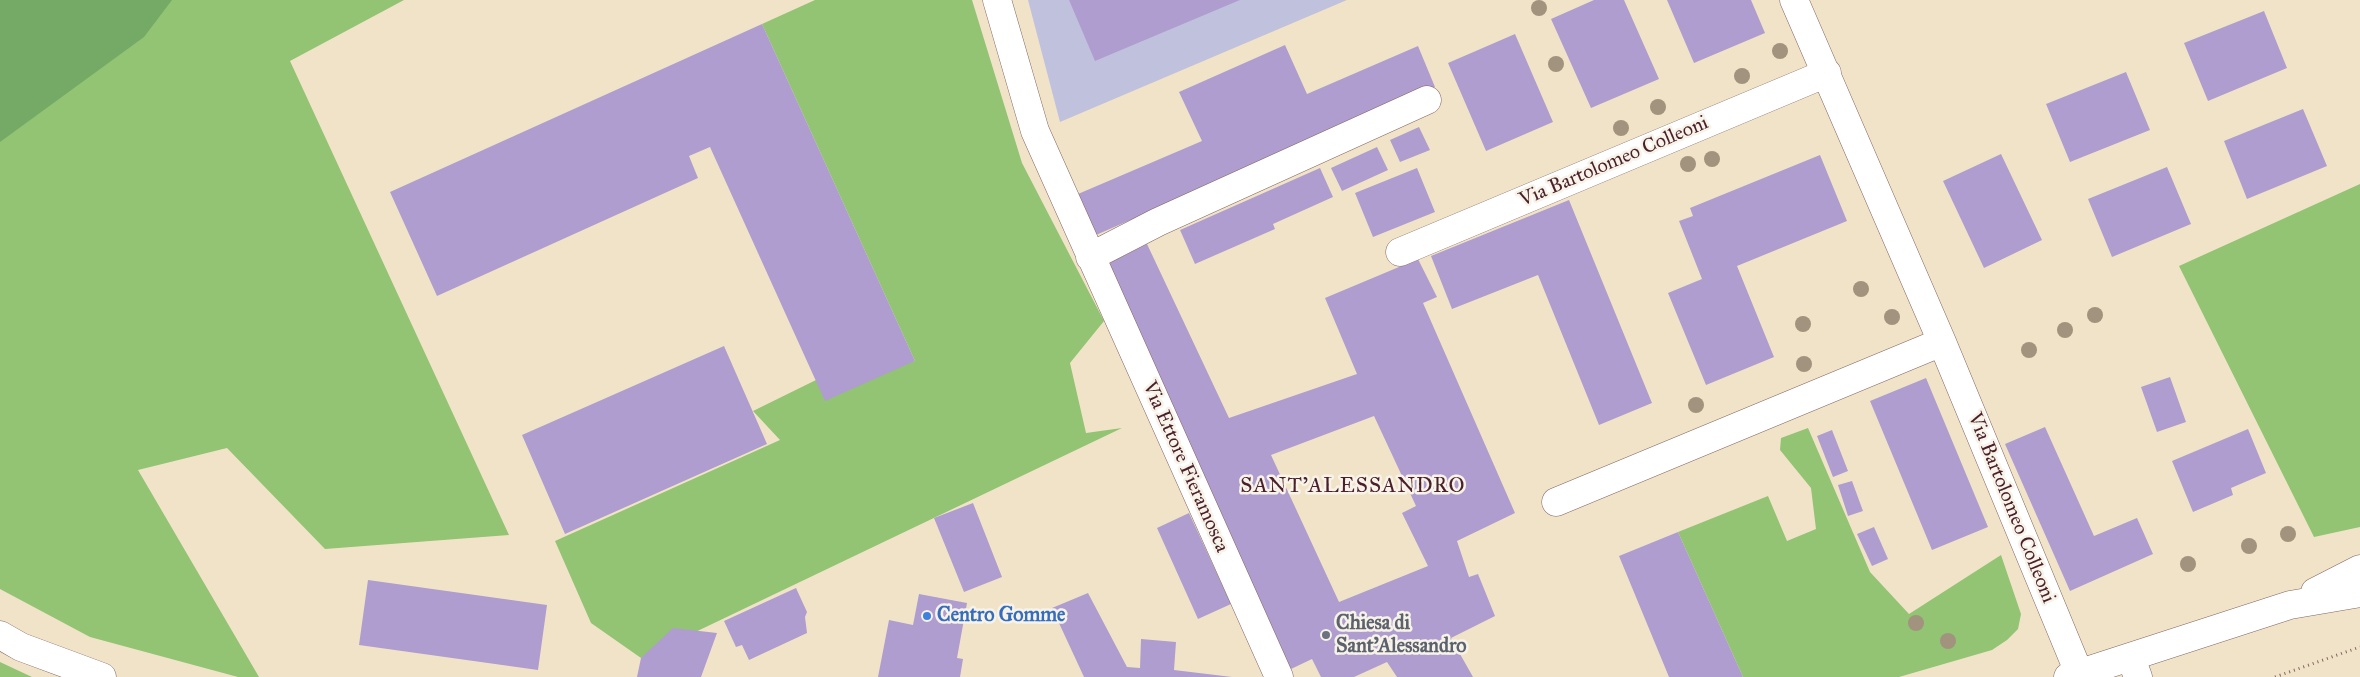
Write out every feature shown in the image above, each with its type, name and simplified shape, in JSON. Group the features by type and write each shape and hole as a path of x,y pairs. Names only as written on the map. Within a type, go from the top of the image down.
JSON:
{"street":[{"name":"Via Ettore Fieramosca","path":"997,0 1035,131 1279,677"},
{"name":"Via Bartolomeo Colleoni","path":"1794,0 1942,342 2074,675"},
{"name":"Via Bartolomeo Colleoni","path":"1400,252 1827,73"},
{"path":"1090,257 1158,222 1427,100"},
{"path":"1556,502 1942,342"},
{"path":"2074,675 2134,667 2290,605 2360,569"},
{"path":"2290,605 2360,593"},
{"path":"0,635 21,646 102,677"}],"path":[{"path":"2275,677 2360,647"}],"shaded area":[{"path":"1028,0 1347,0 1060,122"}],"green space":[{"path":"0,0 404,0 290,61 509,535 325,549 227,448 138,470 259,677 238,677 90,637 0,589"},
{"path":"0,0 172,0 144,37 0,142"},
{"path":"815,0 972,0 1022,163 1104,321 1070,363 1086,433 1122,428 641,658 591,623 555,541 780,440 753,411 816,380 915,361 762,24"},
{"path":"2360,184 2360,527 2314,537 2179,266"},
{"path":"1808,428 1870,572 1909,614 2001,555 2021,614 2018,629 2007,640 1992,650 1899,677 1743,677 1678,532 1768,496 1787,541 1816,529 1811,488 1780,450 1781,438"},
{"path":"0,662 32,677 0,677"}],"building":[{"path":"1069,0 1240,0 1095,61"},
{"path":"1594,0 1624,0 1659,79 1591,108 1551,19"},
{"path":"1667,0 1751,0 1765,33 1694,63"},
{"path":"2264,11 2287,68 2208,101 2184,43"},
{"path":"762,24 915,361 825,401 710,147 689,156 698,178 437,296 390,192"},
{"path":"1515,34 1553,122 1486,151 1448,63"},
{"path":"1285,45 1307,94 1418,46 1435,87 1096,235 1078,194 1202,141 1179,92"},
{"path":"2126,72 2150,130 2070,162 2046,104"},
{"path":"2303,109 2327,166 2247,199 2224,141"},
{"path":"1419,127 1430,150 1400,162 1390,140"},
{"path":"1377,147 1388,170 1342,191 1331,168"},
{"path":"2001,154 2042,240 1984,268 1943,181"},
{"path":"1820,155 1847,221 1737,266 1774,357 1706,385 1668,293 1702,279 1679,221 1693,216 1690,208"},
{"path":"2167,167 2191,224 2112,257 2088,199"},
{"path":"1320,168 1333,197 1273,224 1275,229 1195,264 1180,230"},
{"path":"1417,168 1435,212 1373,237 1355,193"},
{"path":"1569,200 1652,403 1599,425 1538,275 1452,309 1431,256"},
{"path":"1147,244 1229,418 1357,374 1325,298 1418,259 1437,297 1423,303 1515,513 1457,541 1469,577 1478,574 1495,616 1451,638 1473,677 1397,677 1387,662 1354,677 1321,677 1312,659 1291,669 1105,265","holes":["1374,416 1416,506 1402,513 1428,566 1339,602 1271,455"]},
{"path":"724,346 767,444 565,534 522,435"},
{"path":"2170,377 2186,422 2157,432 2141,387"},
{"path":"1926,378 1988,527 1932,550 1870,401"},
{"path":"2045,427 2094,536 2137,518 2153,554 2070,591 2005,444"},
{"path":"2248,429 2266,473 2231,488 2233,495 2193,512 2172,461"},
{"path":"1832,430 1848,471 1833,477 1817,436"},
{"path":"1852,481 1863,511 1848,516 1838,485"},
{"path":"973,503 1002,577 964,592 934,518"},
{"path":"1189,513 1231,604 1198,619 1157,528"},
{"path":"1874,527 1888,559 1872,566 1857,534"},
{"path":"1678,532 1743,677 1669,677 1619,556"},
{"path":"368,580 547,605 538,670 359,645"},
{"path":"796,588 807,612 805,617 807,633 749,660 742,645 736,647 724,621"},
{"path":"1088,593 1127,667 1140,668 1141,639 1176,642 1174,670 1232,677 1084,677 1052,608"},
{"path":"919,594 967,603 957,658 963,659 960,677 878,677 889,620 913,625"},
{"path":"673,628 717,633 701,677 637,677 641,658"}],"place":[{"name":"Centro Gomme","path":"927,616"},
{"name":"Chiesa di Sant'Alessandro","path":"1326,635"}],"district":[{"name":"SANT'ALESSANDRO","path":"1353,487"}]}
